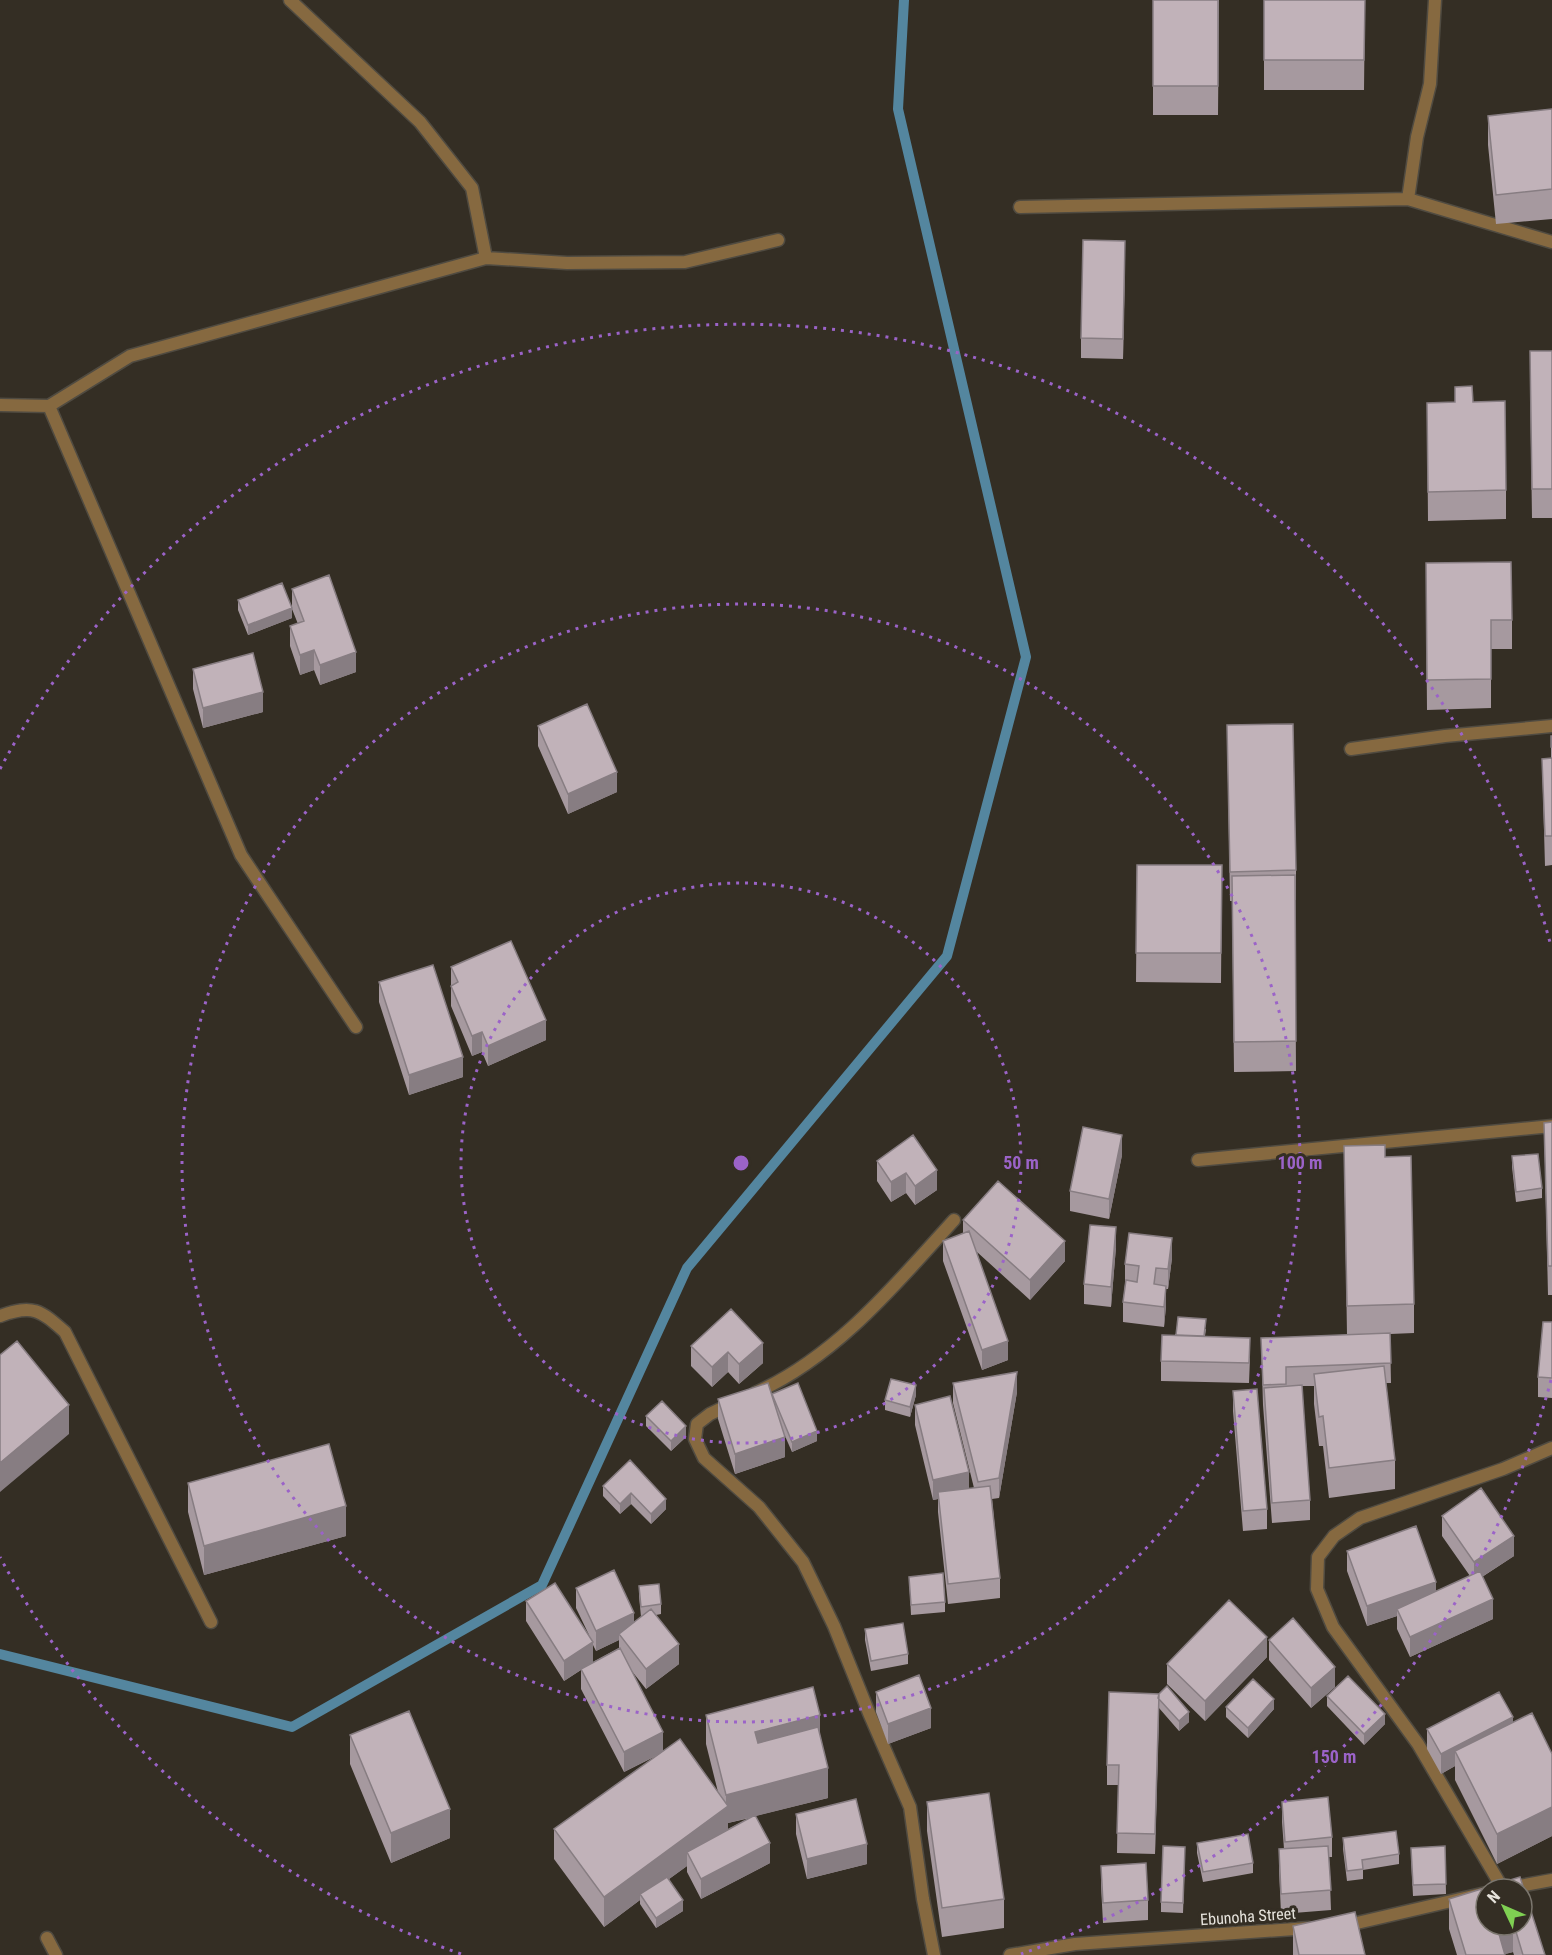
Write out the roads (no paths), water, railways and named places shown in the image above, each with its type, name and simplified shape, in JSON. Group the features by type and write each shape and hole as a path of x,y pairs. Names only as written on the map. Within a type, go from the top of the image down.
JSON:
{"street":[{"path":"290,0 420,122 472,188 486,258"},
{"path":"1408,199 1417,137 1430,84 1435,0"},
{"path":"1020,207 1408,199 1552,242"},
{"path":"0,405 50,406 130,356 486,258 567,263 685,262 778,240"},
{"path":"50,406 241,855 356,1027"},
{"path":"1351,749 1445,736 1552,726"},
{"path":"1198,1160 1552,1126"},
{"path":"934,1955 923,1899 910,1807 834,1626 803,1562 759,1507 704,1458 695,1439 697,1424 710,1414 783,1381 844,1334 906,1275 954,1220"},
{"path":"0,1316 21,1309 45,1314 65,1332 211,1622"},
{"path":"1497,1877 1418,1744 1333,1627 1317,1589 1318,1557 1334,1536 1360,1518 1503,1469 1552,1448"},
{"path":"1534,1883 1552,1880"},
{"name":"Ebunoha Street","path":"1010,1955 1075,1944 1342,1926 1474,1896"},
{"path":"47,1938 56,1955"}],"waterway":[{"path":"0,1654 292,1727 542,1585 687,1268 947,956 1026,657 898,109 904,0"}]}
